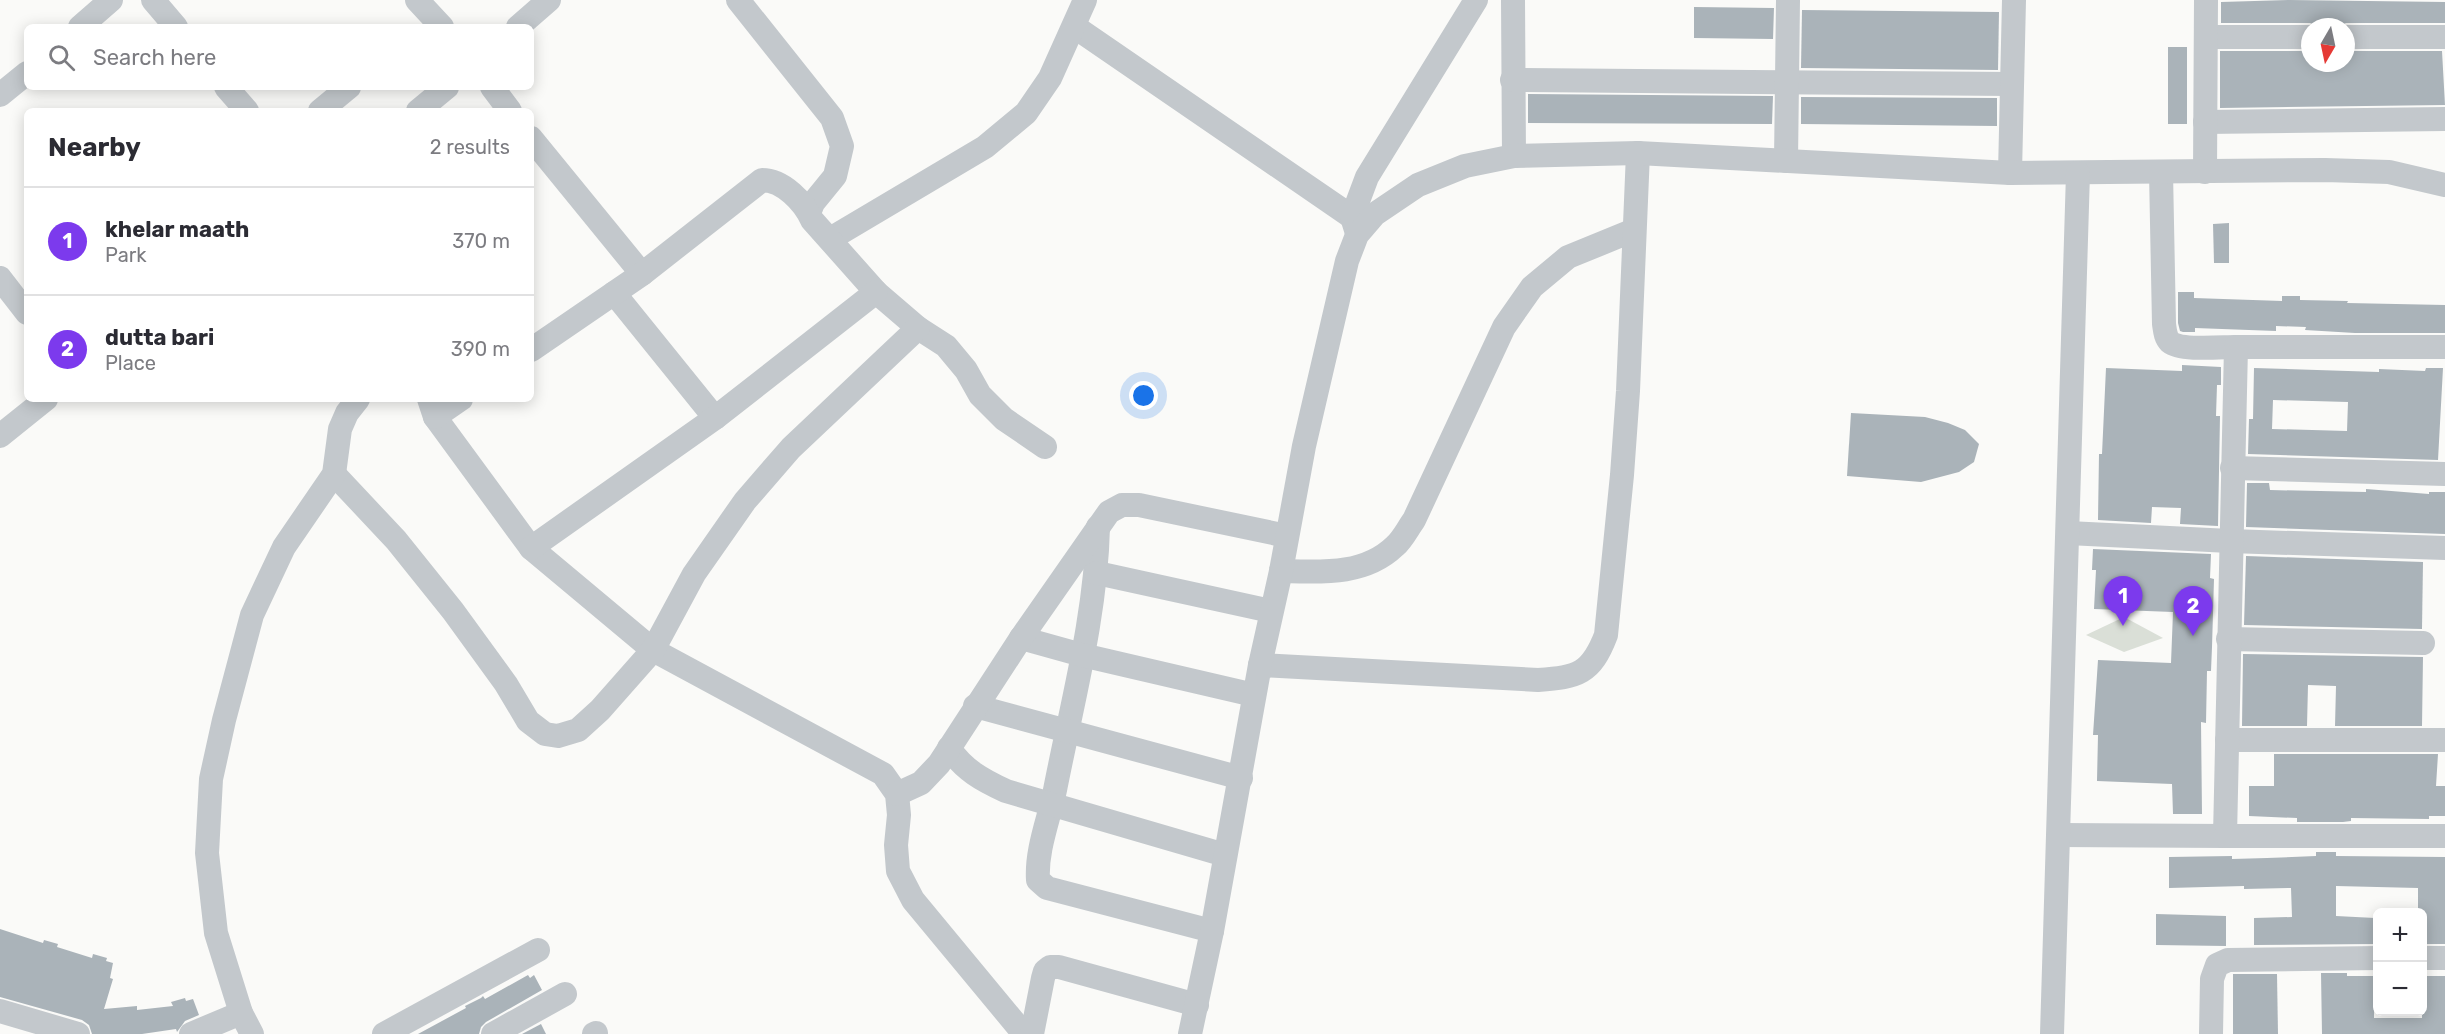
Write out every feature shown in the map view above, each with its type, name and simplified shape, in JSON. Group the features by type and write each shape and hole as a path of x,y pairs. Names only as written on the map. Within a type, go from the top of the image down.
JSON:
{"street":[{"path":"83,24 111,0"},
{"path":"153,0 173,24"},
{"path":"521,24 549,0"},
{"path":"738,0 832,118 842,146 835,176 813,203 809,213"},
{"path":"830,239 985,147 1026,112 1050,78 1075,27 1085,0"},
{"path":"1190,1034 1212,931 1254,695 1281,572 1304,446 1366,177 1476,0"},
{"path":"1513,0 1514,156"},
{"path":"1786,161 1788,0"},
{"path":"2010,173 2014,0"},
{"path":"2205,172 2206,0"},
{"path":"1075,27 1355,226"},
{"path":"2206,37 2301,37"},
{"path":"2355,37 2445,37"},
{"path":"0,95 24,75"},
{"path":"1512,80 2012,84"},
{"path":"229,90 244,108"},
{"path":"324,108 345,90"},
{"path":"422,108 443,90"},
{"path":"494,90 508,108"},
{"path":"2205,122 2445,119"},
{"path":"534,148 539,164 642,274"},
{"path":"1355,226 1418,185 1466,165 1514,156 1638,153 2010,173 2325,170 2389,172 2445,185"},
{"path":"1260,665 1538,680 1567,677 1585,671 1598,655 1606,635 1624,454 1638,153"},
{"path":"2161,172 2164,324 2166,337 2172,344 2184,347 2445,347"},
{"path":"2052,1034 2078,173"},
{"path":"534,349 642,274 762,180 773,180 784,186 809,213 876,292 918,328 946,346 966,370 980,395 1004,419 1045,447"},
{"path":"1281,572 1334,573 1367,564 1395,546 1414,520 1504,327 1532,287 1568,257 1634,230"},
{"path":"2,285 24,310"},
{"path":"531,548 715,418 876,292"},
{"path":"614,293 715,418"},
{"path":"334,474 396,540 459,620 506,684 528,721 545,734 558,736 578,730 600,710 653,650 694,574 746,501 791,448 918,328"},
{"path":"2225,836 2236,347"},
{"path":"0,436 42,402"},
{"path":"191,1034 247,1023 216,933 207,853 211,779 252,615 284,547 334,474 340,429 356,402"},
{"path":"451,402 432,408 531,548 653,650 883,774 897,794 898,870 913,900 1024,1034"},
{"path":"2232,468 2445,474"},
{"path":"897,794 921,783 939,764 975,706 1109,512 1122,505 1139,505 1287,536"},
{"path":"1098,527 1097,573 1052,806 1037,866 1038,880 1047,888 1212,931"},
{"path":"2068,533 2445,548"},
{"path":"1097,573 1271,611"},
{"path":"1021,638 1082,655 1254,695"},
{"path":"2228,639 2423,643"},
{"path":"975,706 1240,778"},
{"path":"2227,740 2445,740"},
{"path":"949,748 959,763 980,779 1006,791 1225,855"},
{"path":"2059,835 2445,836"},
{"path":"384,1034 538,950"},
{"path":"2211,1034 2212,979 2217,965 2223,962 2228,960 2373,958"},
{"path":"2427,958 2445,958"},
{"path":"1032,1034 1045,971 1050,967 1059,967 1197,1005"},
{"path":"493,1034 565,994"},
{"path":"0,1011 24,1027 78,1034"}],"shaded area":[{"path":"2124,617 2163,638 2124,652 2086,635"}],"building":[{"path":"2290,0 2445,2 2445,23 2355,23 2355,18 2301,18 2301,23 2221,23 2221,2"},
{"path":"1694,7 1774,8 1773,39 1694,38"},
{"path":"1802,10 1999,12 1998,70 1801,68"},
{"path":"2168,47 2187,47 2187,124 2168,124"},
{"path":"2220,51 2301,51 2301,72 2355,72 2355,51 2442,51 2445,105 2220,108"},
{"path":"1528,94 1773,96 1772,124 1528,123"},
{"path":"1801,97 1997,98 1997,126 1801,124"},
{"path":"2229,223 2229,263 2214,263 2213,224"},
{"path":"2178,292 2194,292 2194,298 2282,301 2282,296 2300,296 2300,300 2348,301 2347,303 2445,305 2445,333 2355,333 2276,326 2276,331 2195,328 2195,332 2183,332 2180,331 2178,323"},
{"path":"2182,365 2221,367 2221,385 2217,385 2216,416 2220,416 2218,526 2180,524 2181,508 2152,507 2151,523 2098,520 2099,454 2102,454 2106,368 2182,371"},
{"path":"2254,368 2379,372 2379,369 2425,371 2426,368 2443,368 2438,460 2248,454 2249,419 2253,419","holes":["2273,400 2348,402 2347,431 2272,429"]},
{"path":"1851,413 1925,417 1948,423 1965,430 1979,444 1974,462 1959,472 1921,482 1847,476"},
{"path":"2247,483 2269,483 2270,490 2366,492 2366,489 2429,494 2429,492 2445,492 2445,534 2246,527"},
{"path":"2093,549 2211,554 2210,578 2214,579 2212,647 2211,671 2207,671 2206,723 2201,722 2202,814 2173,814 2172,784 2097,781 2098,735 2093,735 2098,660 2171,663 2173,612 2094,609 2096,570 2092,570"},
{"path":"2246,556 2423,562 2422,629 2244,625"},
{"path":"2243,654 2423,657 2422,726 2335,726 2336,686 2308,685 2307,726 2242,726"},
{"path":"2274,754 2438,754 2436,786 2445,786 2445,816 2429,816 2429,819 2351,818 2351,821 2343,822 2297,822 2297,818 2249,816 2249,786 2274,786"},
{"path":"2316,852 2336,852 2336,856 2445,857 2445,944 2427,944 2427,908 2418,908 2418,888 2336,886 2336,916 2373,918 2373,944 2254,945 2254,918 2292,917 2291,888 2244,889 2244,886 2169,888 2169,857 2232,856 2232,859 2316,856"},
{"path":"2156,914 2226,916 2226,946 2156,945"},
{"path":"0,929 43,943 44,940 58,944 57,947 92,958 93,954 107,958 106,961 113,963 110,978 113,979 104,1009 137,1006 137,1010 173,1006 171,1002 185,998 186,1001 193,999 199,1015 185,1021 177,1032 176,1029 142,1034 92,1034 89,1025 82,1020 0,997"},
{"path":"2321,973 2373,976 2374,1018 2422,1018 2422,1016 2427,1016 2427,976 2445,976 2445,1034 2322,1034"},
{"path":"2233,974 2277,974 2278,1034 2233,1034"},
{"path":"528,975 530,978 534,975 542,990 486,1022 479,1034 418,1034 483,996 485,999"},
{"path":"541,1024 546,1034 522,1034"}],"place":[{"name":"khelar maath","path":"2123,626"},
{"name":"dutta bari","path":"2193,636"}]}
